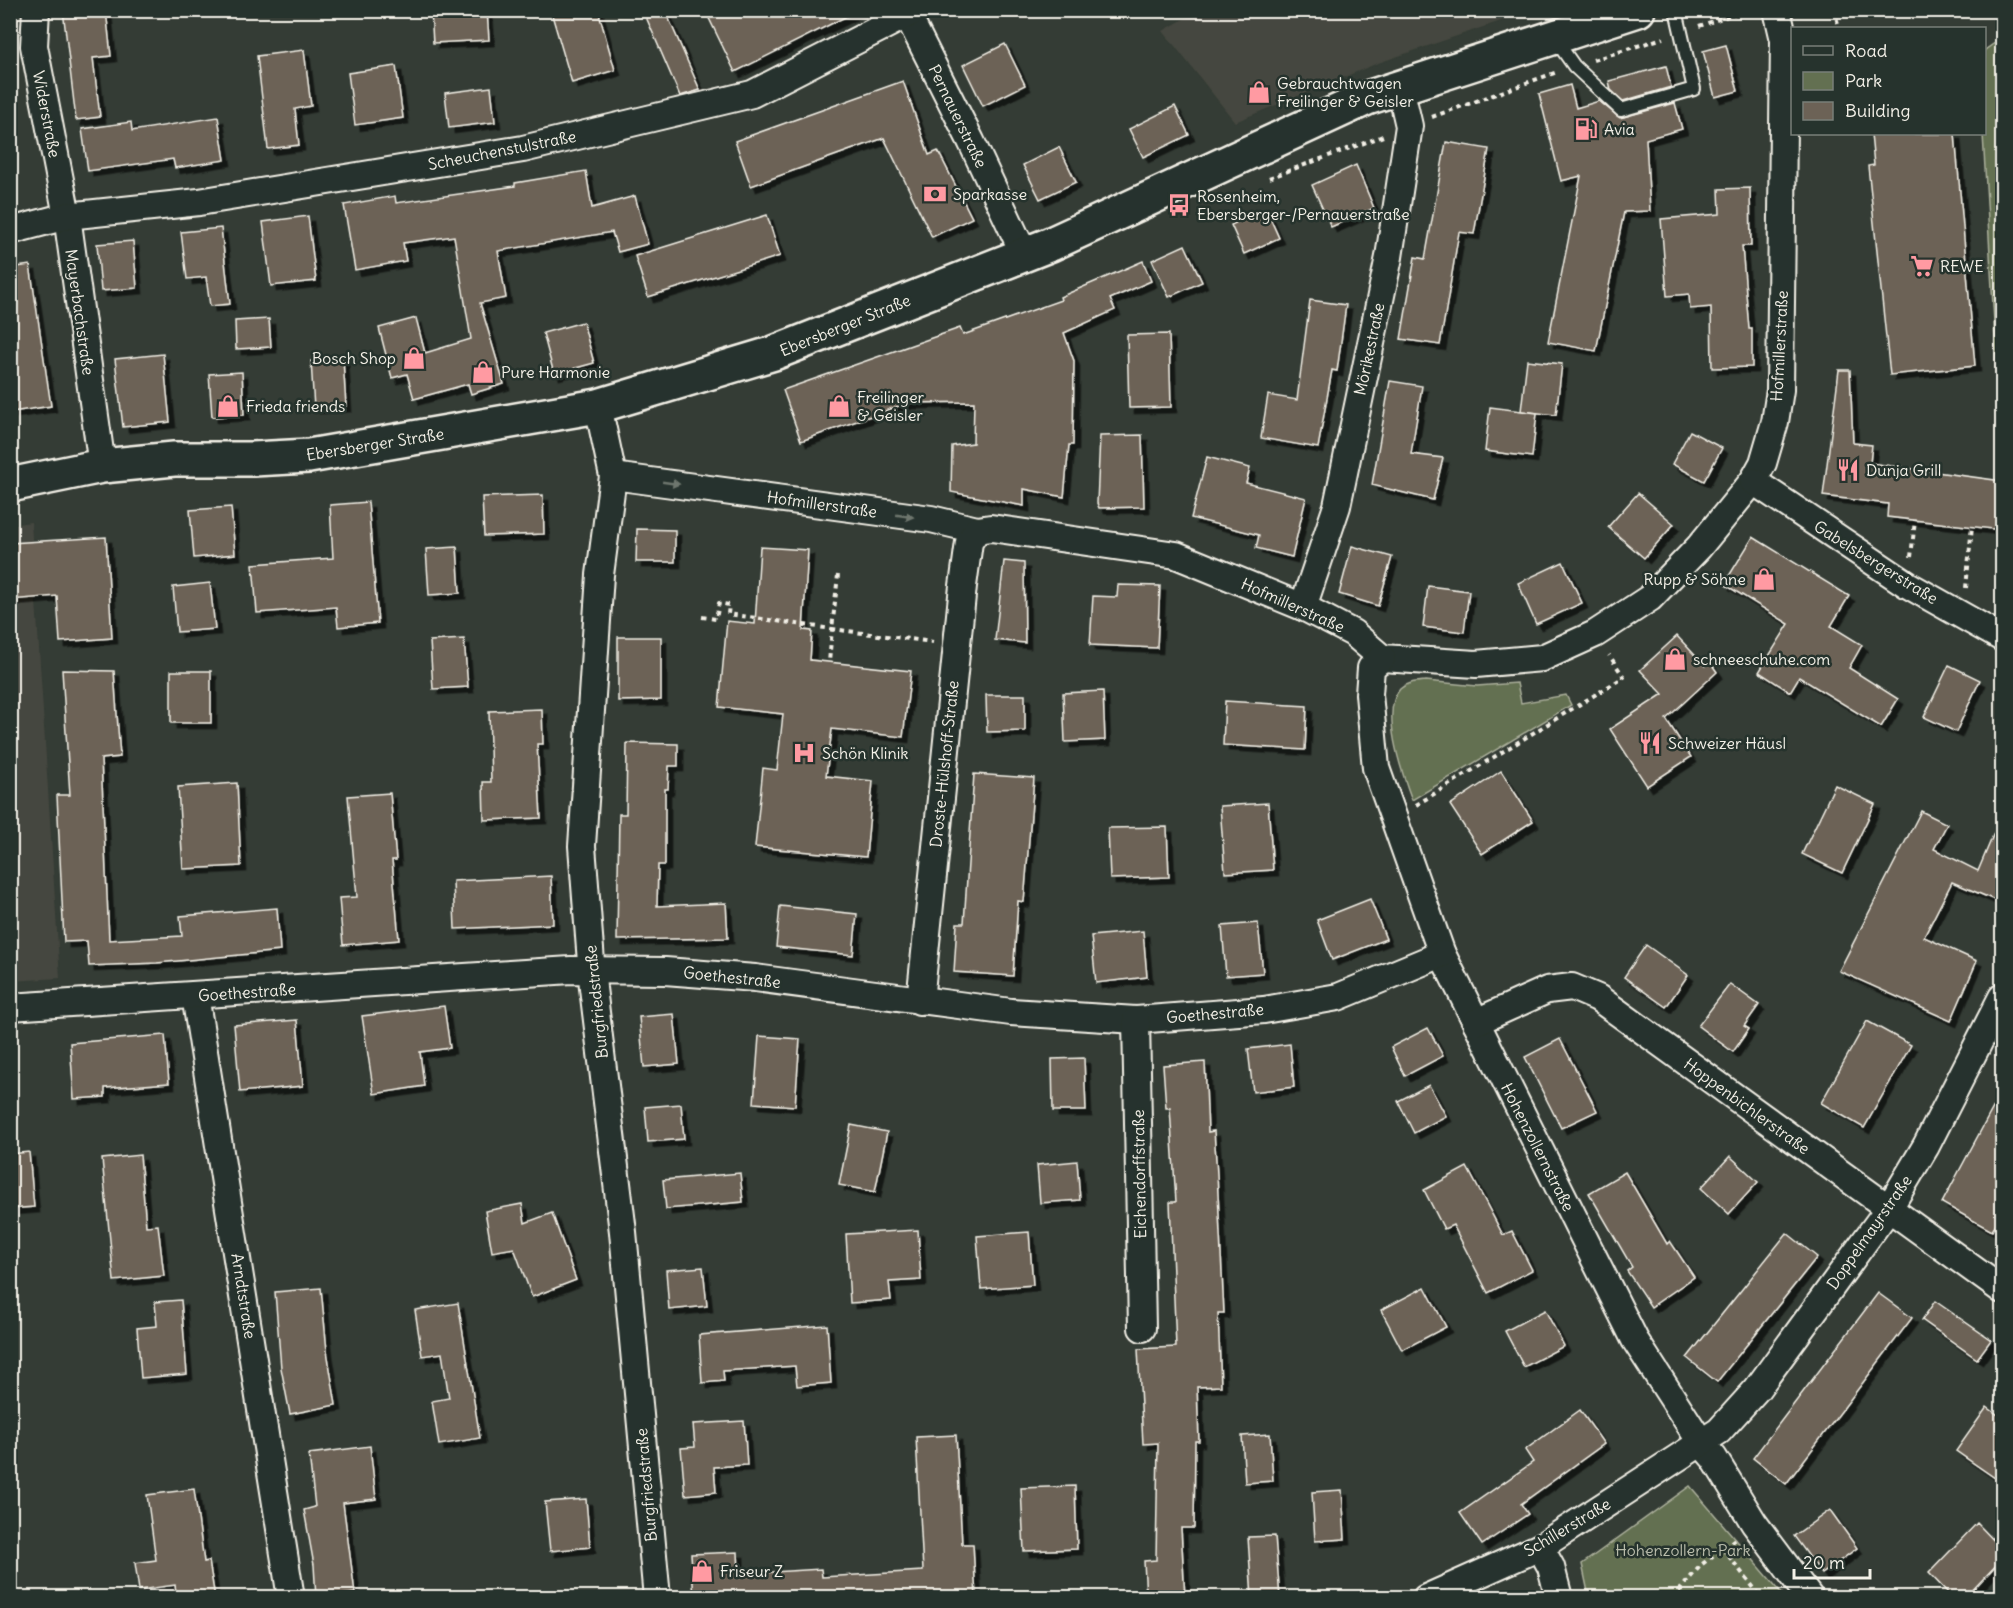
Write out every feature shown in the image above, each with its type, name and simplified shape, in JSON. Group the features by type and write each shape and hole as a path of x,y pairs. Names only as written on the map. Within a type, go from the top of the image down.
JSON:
{"street":[{"name":"Widerstraße","path":"36,10 34,46 67,216"},
{"name":"Ebersberger Straße","path":"10,485 102,466 174,459 309,456 598,406 774,353 1024,254 1367,98 1638,10"},
{"name":"Hofmillerstraße","path":"613,476 931,519 976,530 991,528 1176,555 1303,607 1353,633 1382,658 1476,664 1542,658 1595,634 1650,598 1699,546 1753,481 1763,463 1780,390 1784,40 1777,10"},
{"name":"Scheuchenstulstraße","path":"67,216 199,202 524,149 752,94 910,12"},
{"name":"Pernauerstraße","path":"910,12 1024,254"},
{"name":"Mörikestraße","path":"1303,607 1337,506 1389,257 1409,126 1400,87"},
{"path":"10,231 67,216"},
{"name":"Mayerbachstraße","path":"67,216 102,466"},
{"name":"Burgfriedstraße","path":"598,406 613,476 600,575 582,846 592,970 623,1232 657,1598"},
{"name":"Gabelsbergerstraße","path":"1753,481 1908,585 2002,638"},
{"name":"Droste-Hülshoff-Straße","path":"920,1001 969,542 976,530"},
{"name":"Hohenzollernstraße","path":"1382,658 1371,668 1369,694 1376,768 1392,820 1442,954 1635,1340 1702,1444 1714,1458 1754,1523 1810,1598"},
{"name":"Goethestraße","path":"10,1007 592,970 665,971 755,978 1011,1012 1136,1020 1264,1010 1338,997 1442,954"},
{"name":"Hoppenbichlerstraße","path":"1476,1022 1547,990 1572,987 1598,998 2002,1290"},
{"name":"Arndtstraße","path":"195,995 291,1598"},
{"name":"Doppelmayrstraße","path":"1702,1444 1719,1431 1756,1389 1889,1208 1926,1146 2002,997"},
{"name":"Eichendorffstraße","path":"1136,1020 1142,1328"},
{"name":"Schillerstraße","path":"1426,1598 1540,1547 1702,1444"},
{"path":"1540,1547 1551,1568 1558,1598"}],"lane":[{"path":"1554,38 1574,66 1621,110 1694,88 1676,10"}],"path":[{"path":"1260,181 1516,85 1745,10"},
{"path":"1834,10 1839,27"},
{"path":"1908,585 1915,520"},
{"path":"1963,616 1972,526"},
{"path":"829,662 838,575"},
{"path":"702,617 716,619 719,603 729,604 728,614 957,645"},
{"path":"1392,820 1624,677 1595,634"},
{"path":"1673,1598 1701,1565 1754,1523"},
{"path":"1723,1549 1762,1598"}],"shaded area":[{"name":"Gebrauchtwagen Freilinger & Geisler","path":"1198,11 1530,11 1378,63 1235,122 1163,31"},
{"path":"31,522 60,978 11,981 10,525"}],"green space":[{"path":"2002,38 2002,407 1999,408 1983,135 1986,135 1986,49"},
{"path":"1426,681 1477,686 1517,683 1521,703 1566,695 1571,705 1412,800 1395,744 1392,712 1394,699 1400,689 1409,684"},
{"name":"Hohenzollern-Park","path":"1690,1486 1785,1597 1589,1597 1582,1564"}],"building":[{"path":"63,10 106,10 111,56 93,58 100,117 76,120"},
{"path":"431,10 487,10 489,40 433,43"},
{"path":"568,10 598,10 615,70 572,83 552,15"},
{"path":"643,10 665,10 700,90 680,96"},
{"path":"705,10 859,10 735,72"},
{"path":"1005,44 1025,85 983,106 963,65"},
{"path":"1726,45 1738,91 1715,97 1703,51"},
{"path":"304,50 311,106 295,109 299,145 268,149 257,56"},
{"path":"396,66 403,118 355,125 348,73"},
{"path":"1666,66 1671,87 1623,101 1611,90 1609,81"},
{"path":"903,81 929,155 938,151 972,218 932,237 884,138 751,186 735,141"},
{"path":"1570,85 1576,108 1599,101 1620,118 1675,103 1682,129 1646,139 1650,211 1624,212 1596,351 1548,342 1581,176 1561,181 1539,94"},
{"path":"491,87 495,122 449,128 445,93"},
{"path":"1175,106 1189,135 1143,157 1129,129"},
{"path":"218,117 225,160 175,168 173,159 88,171 82,129 131,122 132,131"},
{"name":"REWE","path":"1871,135 1955,135 1975,366 1890,375 1868,166 1874,165"},
{"path":"1446,142 1489,149 1474,234 1459,232 1440,345 1401,339 1415,257 1425,259"},
{"path":"1059,147 1076,182 1040,199 1023,165"},
{"path":"1356,165 1374,208 1331,227 1312,185"},
{"path":"586,171 592,208 635,196 648,244 618,252 612,232 498,251 506,298 480,303 504,384 471,394 468,384 414,399 407,374 392,378 379,328 416,318 425,353 471,339 454,236 403,243 406,261 355,270 344,205 395,196 396,203 515,186 515,183"},
{"path":"1750,188 1751,246 1742,246 1749,329 1752,329 1752,367 1712,368 1711,307 1690,309 1689,294 1667,296 1661,219 1720,214 1719,189"},
{"path":"1266,209 1279,238 1244,254 1231,225"},
{"path":"767,215 780,256 648,297 635,256"},
{"path":"308,216 316,281 271,286 263,222"},
{"path":"221,228 230,304 210,306 206,277 187,279 181,232"},
{"path":"133,241 137,288 101,291 97,244"},
{"path":"1185,245 1202,282 1169,297 1152,260"},
{"name":"Freilinger & Geisler","path":"1143,261 1151,281 1110,299 1115,310 1064,333 1074,361 1073,445 1069,445 1064,497 1024,489 1024,506 951,492 952,446 973,443 974,402 907,403 801,441 783,390 960,328 963,335 1061,300 1060,297"},
{"path":"30,265 51,406 12,412 10,268"},
{"path":"1310,300 1346,305 1337,371 1332,370 1318,448 1261,438 1268,395 1297,400"},
{"path":"269,319 271,347 236,349 235,321"},
{"path":"583,322 594,363 554,374 543,333"},
{"path":"1169,334 1171,407 1129,408 1127,335"},
{"path":"163,354 170,422 123,427 115,359"},
{"path":"343,359 346,406 314,408 311,361"},
{"path":"1527,360 1562,364 1556,415 1521,411"},
{"path":"1839,370 1850,370 1853,443 1872,445 1870,463 2002,481 2002,530 1887,517 1888,504 1823,496"},
{"path":"242,372 244,415 212,417 209,374"},
{"path":"1390,381 1422,386 1411,454 1443,458 1433,500 1372,485"},
{"path":"1490,407 1537,413 1532,457 1485,451"},
{"path":"1690,431 1722,448 1704,481 1672,464"},
{"path":"1142,435 1144,507 1099,508 1097,503 1100,436"},
{"path":"1207,457 1250,468 1246,483 1306,498 1292,557 1256,548 1259,535 1191,518"},
{"path":"1638,493 1674,524 1644,558 1608,527"},
{"path":"543,495 544,534 484,536 482,497"},
{"path":"368,502 378,623 338,627 336,607 257,613 253,564 333,558 330,505"},
{"path":"231,507 235,554 194,558 190,510"},
{"path":"637,529 675,530 675,562 636,562"},
{"path":"106,537 112,638 60,642 57,596 10,600 10,543"},
{"path":"1753,537 1849,596 1831,626 1862,645 1849,668 1898,699 1881,727 1799,677 1790,692 1759,672 1789,624 1724,584"},
{"path":"1352,546 1392,557 1378,606 1339,594"},
{"path":"457,547 460,593 429,595 426,549"},
{"name":"Schön Klinik","path":"760,547 808,550 803,630 812,631 810,660 911,671 903,737 832,729 826,776 873,781 866,857 755,847 763,768 777,770 783,714 719,707 727,621 755,624"},
{"path":"1004,561 1024,563 1025,643 995,640"},
{"path":"1563,562 1582,603 1536,624 1518,583"},
{"path":"210,583 215,629 177,632 173,587"},
{"path":"1118,585 1160,586 1157,648 1090,645 1093,596 1117,597"},
{"path":"1428,586 1469,591 1464,632 1423,627"},
{"path":"1677,636 1705,666 1710,662 1717,672 1666,719 1691,757 1647,786 1610,729 1663,694 1640,670"},
{"path":"618,637 661,637 661,700 618,701"},
{"path":"464,639 468,687 433,689 430,641"},
{"path":"1949,665 1980,680 1956,732 1924,717"},
{"path":"62,670 114,671 120,757 101,759 109,940 182,936 180,916 277,908 280,951 157,963 89,966 87,941 64,942 57,795 70,795"},
{"path":"171,671 211,671 211,723 171,723"},
{"path":"1103,691 1105,740 1065,742 1063,693"},
{"path":"986,695 1025,695 1025,731 987,732"},
{"path":"1225,701 1307,706 1305,750 1223,745"},
{"path":"542,709 543,744 537,744 541,818 484,820 483,782 491,782 489,711"},
{"path":"627,743 678,744 678,766 669,766 668,789 665,789 665,865 658,865 657,906 726,903 728,938 617,940 619,814 626,814"},
{"path":"1501,771 1533,821 1482,854 1450,805"},
{"path":"974,774 1034,778 1024,902 1018,901 1013,976 954,972 957,923 964,923"},
{"path":"237,783 241,866 183,869 178,787"},
{"path":"1835,785 1875,804 1842,873 1802,854"},
{"path":"390,793 396,860 392,860 399,940 343,945 339,898 357,897 348,796"},
{"path":"1268,803 1273,870 1225,873 1220,806"},
{"path":"1921,811 1947,824 1934,849 1978,871 2002,814 2002,903 1952,882 1924,937 1977,961 1951,1021 1839,971"},
{"path":"1167,827 1169,877 1110,879 1108,828"},
{"path":"551,876 553,924 455,929 453,881"},
{"path":"1370,899 1386,939 1332,960 1317,920"},
{"path":"780,906 857,914 853,955 776,947"},
{"path":"1258,923 1263,973 1226,976 1222,926"},
{"path":"1143,931 1147,977 1096,983 1091,936"},
{"path":"1646,945 1688,975 1666,1007 1624,977"},
{"path":"1730,984 1759,1005 1744,1026 1749,1029 1733,1052 1698,1026"},
{"path":"444,1006 450,1048 420,1052 424,1086 374,1094 362,1016"},
{"path":"674,1014 679,1064 644,1067 639,1017"},
{"path":"297,1020 303,1086 240,1092 234,1025"},
{"path":"1867,1021 1911,1045 1864,1128 1821,1103"},
{"path":"1428,1028 1443,1056 1405,1076 1391,1047"},
{"path":"165,1035 169,1083 105,1088 105,1097 74,1099 70,1043"},
{"path":"759,1036 800,1039 795,1106 754,1103"},
{"path":"1560,1039 1597,1111 1561,1128 1525,1057"},
{"path":"1290,1044 1294,1087 1253,1092 1248,1049"},
{"path":"1084,1058 1086,1111 1053,1111 1052,1059"},
{"path":"1205,1062 1208,1132 1214,1131 1224,1313 1218,1313 1221,1386 1197,1387 1199,1441 1195,1441 1194,1528 1181,1528 1185,1598 1146,1598 1144,1561 1156,1560 1158,1443 1143,1444 1138,1349 1176,1347 1170,1202 1176,1202 1170,1108 1166,1108 1163,1065"},
{"path":"1429,1085 1446,1116 1414,1133 1398,1101"},
{"path":"2002,1091 2002,1212 1992,1231 1942,1203"},
{"path":"681,1104 684,1139 648,1142 645,1107"},
{"path":"851,1125 887,1132 875,1192 839,1185"},
{"path":"29,1152 34,1207 10,1209 10,1154"},
{"path":"140,1155 146,1226 158,1225 164,1276 114,1281 102,1159"},
{"path":"1730,1156 1758,1182 1729,1214 1701,1188"},
{"path":"1077,1161 1080,1200 1040,1203 1037,1165"},
{"path":"1467,1167 1503,1235 1512,1231 1532,1270 1488,1293 1453,1225 1444,1229 1424,1190"},
{"path":"1625,1172 1667,1244 1670,1241 1694,1277 1651,1307 1627,1271 1632,1267 1589,1193"},
{"path":"740,1173 743,1202 666,1209 663,1180"},
{"path":"522,1204 525,1223 552,1213 576,1280 532,1297 514,1248 492,1252 485,1211"},
{"path":"918,1230 921,1280 889,1282 891,1300 850,1303 846,1234"},
{"path":"1029,1232 1033,1285 981,1289 977,1236"},
{"path":"1787,1233 1817,1257 1717,1382 1687,1358"},
{"path":"703,1267 707,1306 669,1310 666,1270"},
{"path":"1425,1287 1446,1327 1402,1350 1381,1310"},
{"path":"321,1288 327,1351 336,1405 290,1414 281,1368 275,1292"},
{"path":"1878,1293 1912,1318 1786,1484 1753,1458"},
{"path":"181,1300 187,1374 141,1378 137,1328 157,1326 155,1302"},
{"path":"1935,1301 1991,1340 1977,1359 1922,1320"},
{"path":"458,1303 480,1438 439,1445 432,1401 449,1398 442,1353 422,1356 415,1310"},
{"path":"1545,1310 1564,1346 1524,1367 1505,1331"},
{"path":"827,1325 831,1383 797,1386 795,1366 723,1371 724,1381 702,1383 699,1335"},
{"path":"1987,1407 2002,1418 2002,1468 1995,1478 1956,1451"},
{"path":"1580,1410 1604,1444 1521,1504 1528,1514 1482,1545 1460,1513 1533,1462 1525,1450"},
{"path":"744,1421 747,1465 714,1467 716,1492 685,1495 681,1448 695,1447 693,1424"},
{"path":"1270,1434 1273,1481 1245,1483 1242,1436"},
{"path":"956,1435 962,1544 973,1544 976,1598 694,1598 691,1554 738,1552 739,1574 821,1569 822,1577 923,1571 916,1437"},
{"path":"370,1446 376,1499 343,1503 355,1593 316,1598 314,1565 304,1510 315,1507 309,1454"},
{"path":"1075,1486 1077,1549 1024,1551 1021,1488"},
{"path":"194,1489 204,1562 209,1561 215,1598 177,1598 175,1585 139,1590 135,1563 156,1560 147,1495"},
{"path":"1342,1490 1345,1539 1315,1541 1312,1492"},
{"path":"586,1499 590,1547 550,1551 545,1502"},
{"path":"1830,1510 1857,1548 1822,1574 1794,1536"},
{"path":"1977,1523 2002,1549 2002,1559 1965,1598 1953,1598 1929,1573"},
{"path":"1275,1536 1280,1598 1252,1598 1248,1537"}],"place":[{"name":"Gebrauchtwagen Freilinger & Geisler","path":"1259,92"},
{"name":"Avia","path":"1586,129"},
{"name":"Sparkasse","path":"935,194"},
{"name":"Rosenheim, Ebersberger-/Pernauerstraße","path":"1179,205"},
{"name":"REWE","path":"1922,266"},
{"name":"Bosch Shop","path":"414,358"},
{"name":"Pure Harmonie","path":"483,372"},
{"name":"Frieda friends","path":"228,406"},
{"name":"Freilinger & Geisler","path":"839,406"},
{"name":"Dunja Grill","path":"1848,470"},
{"name":"Rupp & Söhne","path":"1764,579"},
{"name":"schneeschuhe.com","path":"1675,659"},
{"name":"Schweizer Häusl","path":"1650,743"},
{"name":"Schön Klinik","path":"804,753"},
{"name":"Friseur Z","path":"702,1571"}]}
